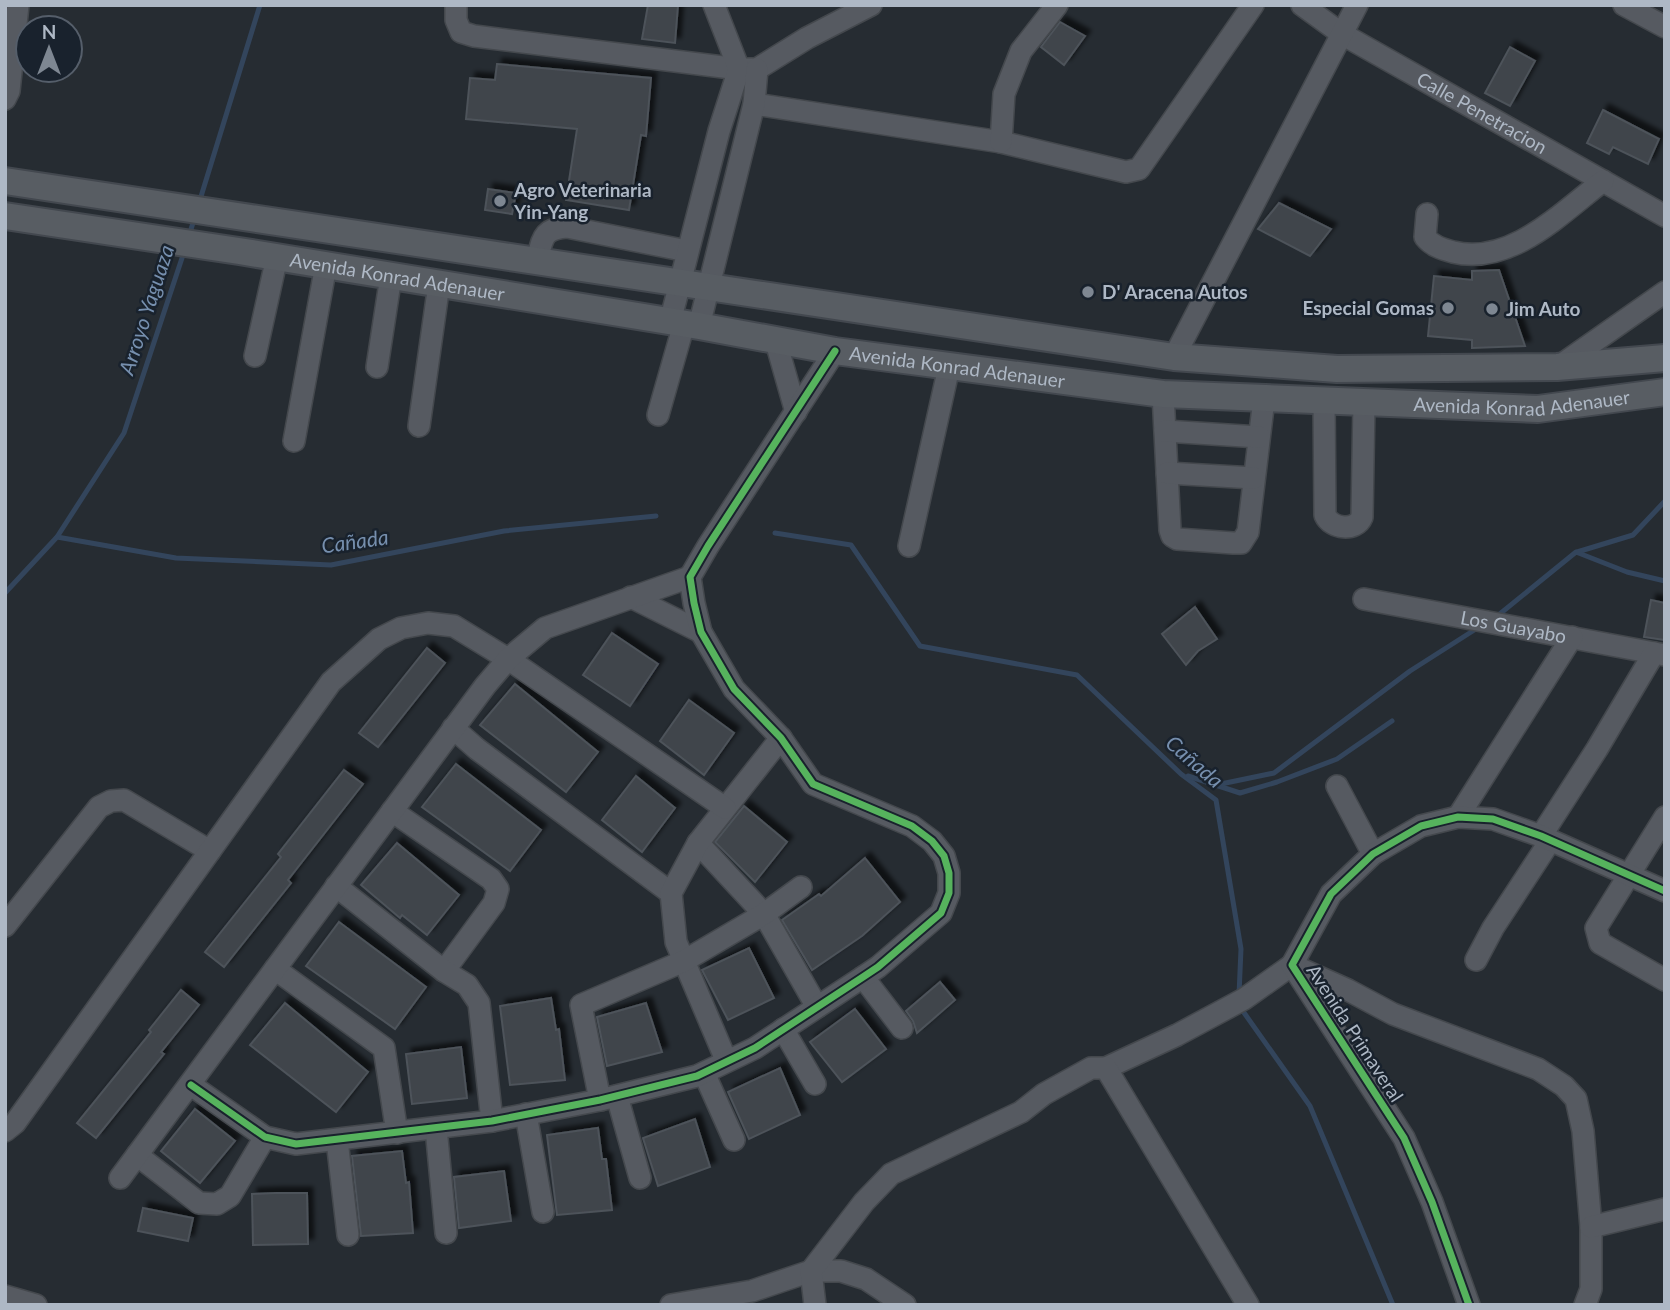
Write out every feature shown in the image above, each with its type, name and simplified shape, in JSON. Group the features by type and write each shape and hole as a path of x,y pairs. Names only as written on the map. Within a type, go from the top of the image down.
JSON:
{"main road":[{"name":"Avenida Konrad Adenauer","path":"5,181 1174,357 1337,369 1557,368 1665,358"},
{"name":"Avenida Konrad Adenauer","path":"5,216 326,265 684,324 776,342 1164,394 1538,409 1665,392"}],"street":[{"path":"5,99 9,91 18,5"},
{"path":"456,5 456,20 461,32 474,36 748,69 872,5"},
{"path":"658,415 684,324 708,286 754,104 748,69 714,5"},
{"path":"1001,142 1004,94 1021,51 1057,5"},
{"path":"754,104 1001,142 1126,172 1139,169 1252,5"},
{"name":"Calle Penetracion","path":"1302,5 1342,34 1665,216"},
{"path":"1174,357 1357,5"},
{"path":"1624,5 1665,27"},
{"path":"684,324 679,282 748,69"},
{"path":"1426,214 1425,237 1438,247 1457,253 1489,253 1533,235 1603,181"},
{"path":"537,260 544,236 552,228 567,227 687,251"},
{"path":"255,356 277,257"},
{"path":"294,441 326,265"},
{"path":"377,367 391,276"},
{"path":"419,426 439,284"},
{"path":"1557,368 1665,292"},
{"path":"776,342 796,412"},
{"path":"120,1178 453,728 508,659 545,628 690,577 835,351"},
{"path":"909,546 949,367"},
{"path":"1164,394 1172,536 1177,539 1233,543 1241,543 1248,532 1264,399"},
{"path":"1324,402 1325,515 1328,522 1335,526 1354,527 1360,523 1362,517 1364,403"},
{"path":"1165,431 1259,437"},
{"path":"1167,473 1254,478"},
{"path":"191,1085 265,1138 296,1144 492,1121 608,1098 704,1073 755,1048 878,967 941,913 949,893 949,873 944,856 932,841 912,827 813,784 781,738 734,689 701,632 690,577"},
{"path":"631,597 701,632"},
{"name":"Los Guayabo","path":"1364,599 1659,654"},
{"path":"5,1131 15,1124 331,682 379,639 401,628 428,623 454,626 508,659 725,808"},
{"path":"1458,817 1572,637"},
{"path":"1476,961 1597,749 1659,654"},
{"path":"453,728 477,750 671,893"},
{"path":"726,1060 676,942 671,893 698,843 781,738"},
{"path":"1338,786 1373,854"},
{"path":"5,926 99,807 111,801 124,800 210,851"},
{"path":"392,811 491,880 498,889 494,903 444,971"},
{"name":"Avenida Primaveral","path":"1469,1305 1432,1202 1404,1138 1292,965 1331,894 1373,854 1421,826 1458,817 1493,819 1665,891"},
{"path":"1665,817 1595,928 1598,940 1603,945 1665,981"},
{"path":"698,843 764,914 817,1007"},
{"path":"336,886 444,971 467,985 479,1003 492,1121"},
{"path":"640,1178 608,1098 582,1005 684,961 764,914 801,887"},
{"path":"815,1305 811,1271 864,1202 891,1174 1021,1112 1044,1094 1091,1068 1106,1068 1177,1035 1244,999 1292,965 1394,1014 1538,1069 1564,1086 1576,1099 1583,1131 1591,1227 1591,1289 1585,1305"},
{"path":"275,968 384,1048 397,1133"},
{"path":"863,976 902,1028"},
{"path":"783,1029 815,1084"},
{"path":"1106,1068 1248,1305"},
{"path":"704,1073 734,1140"},
{"path":"526,1114 543,1212"},
{"path":"436,1128 446,1233"},
{"path":"137,1156 199,1203 217,1204 230,1196 265,1138"},
{"path":"337,1140 348,1235"},
{"path":"1591,1227 1665,1209"},
{"path":"671,1305 752,1291 811,1271 841,1271 866,1279 905,1305"},
{"path":"5,1296 36,1305"}],"building":[{"path":"648,5 678,5 675,43 642,39"},
{"path":"1060,22 1085,36 1064,65 1041,47"},
{"path":"1510,47 1535,61 1510,106 1485,93"},
{"path":"497,64 651,78 646,136 641,135 629,210 566,200 577,129 466,119 470,78 495,80"},
{"path":"1603,110 1659,139 1648,164 1613,147 1609,154 1587,143"},
{"name":"Agro Veterinaria Yin-Yang","path":"488,189 516,193 512,214 485,210"},
{"path":"1279,203 1331,229 1310,256 1258,229"},
{"path":"1499,270 1525,346 1472,348 1472,340 1428,336 1434,276 1472,280 1472,271"},
{"path":"1651,600 1665,603 1665,640 1644,637"},
{"path":"1195,607 1217,639 1198,651 1186,665 1162,634"},
{"path":"612,633 658,664 630,706 583,675"},
{"path":"427,648 445,663 378,747 359,733"},
{"path":"515,684 598,752 566,792 480,725"},
{"path":"689,700 734,733 704,775 660,741"},
{"path":"456,764 541,830 510,871 422,807"},
{"path":"344,770 363,784 288,880 291,883 224,967 205,952 281,857 278,854"},
{"path":"636,776 675,808 642,852 602,820"},
{"path":"744,806 787,842 755,882 715,842"},
{"path":"397,843 459,895 427,935 402,915 400,918 361,885"},
{"path":"865,858 900,902 862,936 812,970 782,920 819,894 821,896"},
{"path":"339,922 426,987 395,1029 306,966"},
{"path":"749,948 774,998 728,1020 702,970"},
{"path":"940,982 955,1000 917,1033 906,1011"},
{"path":"181,990 199,1005 161,1052 164,1054 96,1138 77,1123 151,1032 149,1030"},
{"path":"551,998 556,1030 559,1029 565,1080 510,1085 500,1006"},
{"path":"285,1003 368,1072 336,1112 250,1045"},
{"path":"646,1003 662,1052 607,1066 597,1017"},
{"path":"855,1009 886,1049 842,1082 810,1042"},
{"path":"461,1047 467,1098 412,1104 406,1054"},
{"path":"780,1068 800,1115 749,1139 728,1092"},
{"path":"195,1109 235,1141 200,1183 161,1151"},
{"path":"695,1119 710,1167 658,1186 643,1138"},
{"path":"598,1128 602,1159 606,1159 612,1210 557,1215 547,1135"},
{"path":"402,1151 406,1183 409,1182 413,1233 361,1236 352,1156"},
{"path":"504,1171 511,1221 459,1228 454,1177"},
{"path":"307,1193 308,1244 253,1245 252,1194"},
{"path":"143,1208 193,1218 188,1241 138,1231"}],"waterway":[{"name":"Arroyo Yaguaza","path":"199,203 260,5"},
{"name":"Arroyo Yaguaza","path":"189,236 195,216"},
{"name":"Arroyo Yaguaza","path":"5,593 57,537 124,433 185,249"},
{"path":"1577,552 1633,535 1665,501"},
{"name":"Cañada","path":"57,537 176,558 331,565 504,531 656,516"},
{"name":"Cañada","path":"775,533 851,545 920,646 1077,675 1181,774 1216,800 1241,949 1239,995"},
{"name":"Cañada","path":"1496,617 1576,552 1627,572 1665,581"},
{"name":"Cañada","path":"1216,785 1274,773 1410,671 1479,627"},
{"path":"1188,776 1240,793 1337,759 1392,721"},
{"name":"Cañada","path":"1240,1007 1310,1106 1393,1305"}],"cycle path":[{"path":"191,1085 265,1137 296,1144 492,1121 600,1100 697,1076 755,1048 878,967 941,913 949,893 949,873 944,856 932,841 912,826 813,784 781,738 734,689 701,632 694,603 690,577 835,351"},
{"path":"1469,1305 1432,1202 1404,1138 1292,965 1331,894 1373,854 1421,826 1458,817 1493,819 1541,836 1665,891"}],"place":[{"name":"Agro Veterinaria Yin-Yang","path":"500,201"},
{"name":"D' Aracena Autos","path":"1088,292"},
{"name":"Especial Gomas","path":"1448,308"},
{"name":"Jim Auto","path":"1492,309"}]}
